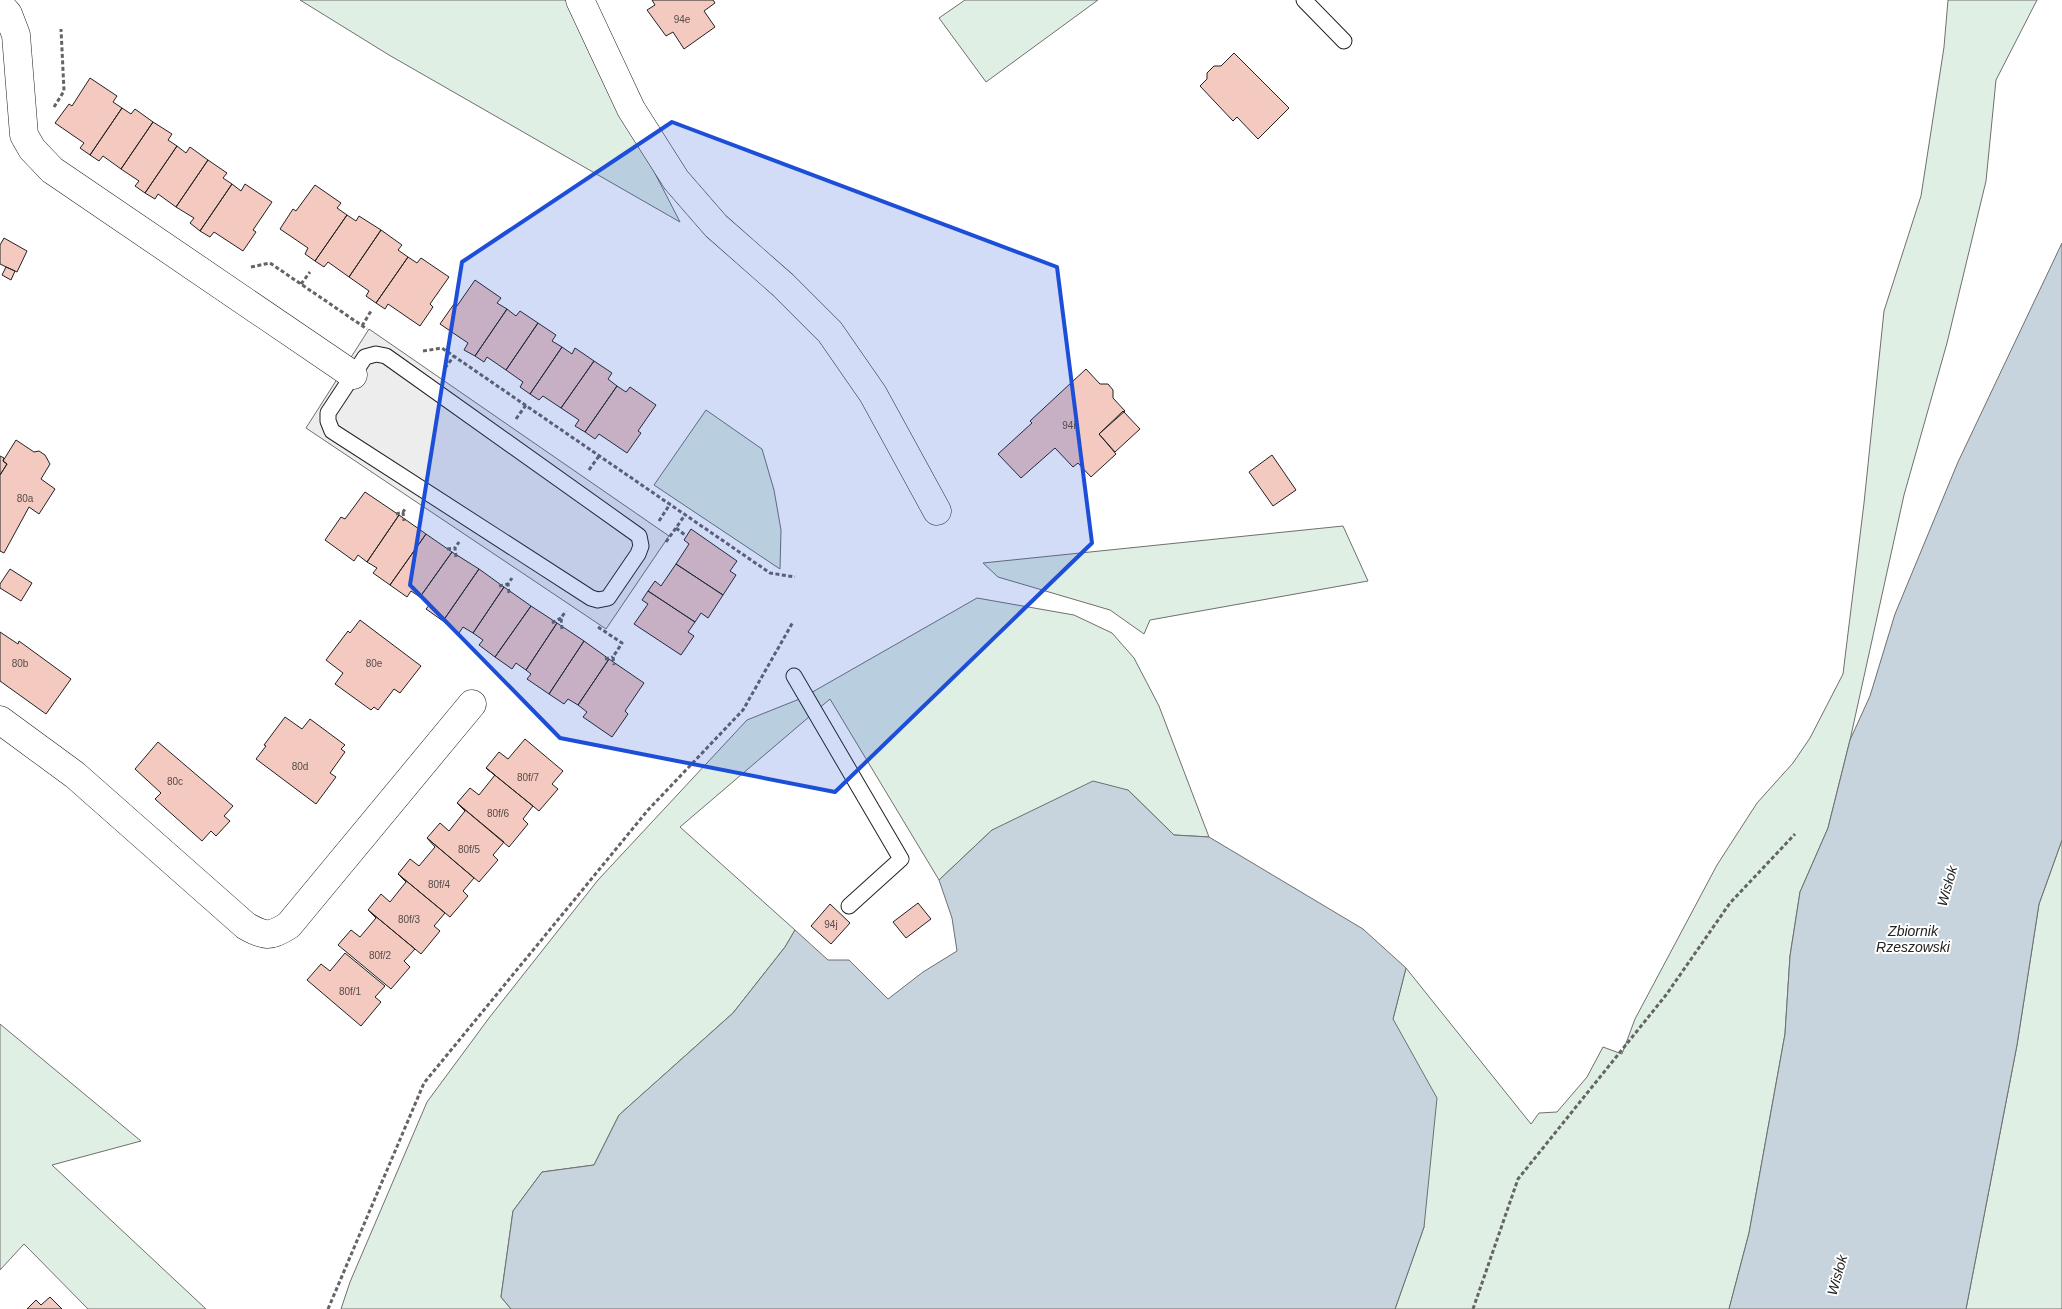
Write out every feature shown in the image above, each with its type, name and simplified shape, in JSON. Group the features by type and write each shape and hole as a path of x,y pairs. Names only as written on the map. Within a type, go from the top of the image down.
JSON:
{"street":[{"path":"580,0 631,110 676,180 716,226 783,285 830,332 873,394 937,511"},
{"path":"0,5 8,14 16,34 24,135 32,149 52,170 353,375"},
{"path":"0,720 74,775 246,926 261,934 278,932 290,924 472,704"}],"lane":[{"path":"1304,0 1344,41"},
{"path":"376,354 386,356 639,536 641,546 638,554 608,598 598,600 591,598 332,431 328,421 328,413 353,375 365,357 376,354"},
{"path":"794,676 901,859 849,906"}],"path":[{"path":"50,113 64,91 61,29"},
{"path":"243,268 270,263 368,330"},
{"path":"301,284 310,272"},
{"path":"362,326 371,311"},
{"path":"423,351 442,348 770,573 795,577"},
{"path":"396,514 403,512 404,521"},
{"path":"676,528 685,535"},
{"path":"447,550 455,548"},
{"path":"509,593 508,584 516,571"},
{"path":"500,586 508,584"},
{"path":"552,623 561,618 569,607"},
{"path":"561,618 562,629"},
{"path":"328,1309 424,1083 648,810 743,710 793,622"},
{"path":"605,658 613,657 614,665"},
{"path":"1473,1309 1518,1179 1666,995 1730,903 1795,834"}],"highlighted area":[{"path":"672,122 1057,267 1092,543 835,792 560,738 410,585 462,262"}],"green space":[{"path":"300,0 566,0 680,222 389,55"},
{"path":"965,0 1098,0 986,82 939,18"},
{"path":"1948,0 2037,0 1996,80 1986,181 1947,343 1904,495 1850,740 1828,828 1800,892 1790,956 1785,1034 1749,1233 1729,1309 1395,1309 1424,1227 1393,1019 1406,968 1531,1124 1539,1113 1557,1112 1587,1077 1603,1047 1622,1054 1635,1019 1717,865 1757,803 1793,763 1810,738 1843,674 1864,503 1884,311 1921,196 1944,47"},
{"path":"706,410 762,449 774,490 781,530 780,569 654,485"},
{"path":"1343,526 1368,581 1150,620 1144,634 1110,610 998,577 983,563"},
{"path":"977,598 1074,615 1112,633 1134,658 1159,706 1209,837 1174,835 1128,790 992,830 939,880 830,699 680,827 795,930 785,947 733,1013 619,1115 594,1165 542,1172 513,1211 501,1297 511,1309 341,1309 350,1282 427,1102 489,1018 598,880 747,720 802,698"},
{"path":"2062,840 2062,1309 1966,1309 2017,1045 2039,904"},
{"path":"0,1024 141,1141 52,1165 206,1309 88,1309 24,1244 0,1270"}],"shaded area":[{"path":"369,329 669,536 606,629 306,428"}],"water":[{"name":"Zbiornik Rzeszowski","path":"2062,243 2062,840 2039,904 2017,1045 1966,1309 1729,1309 1749,1233 1785,1034 1790,956 1800,892 1828,828 1850,740 1870,696 1895,614 1958,462"},
{"path":"1093,781 1128,790 1174,835 1209,837 1363,929 1406,968 1393,1019 1437,1098 1424,1227 1395,1309 511,1309 501,1297 513,1211 542,1172 594,1165 619,1115 733,1013 785,947 795,930 828,960 849,960 888,999 923,972 957,951 952,918 939,880 992,830"}],"building":[{"path":"652,0 713,0 715,3 704,11 715,27 684,49 673,32 666,36 647,10 655,5"},
{"path":"1234,53 1289,108 1258,139 1237,117 1233,121 1200,86 1207,79 1207,73 1214,66 1221,66"},
{"path":"90,78 117,96 113,102 122,108 90,155 80,148 84,143 55,123 69,104 72,106"},
{"path":"122,108 131,114 135,109 153,122 121,169 103,156 99,161 90,155"},
{"path":"153,122 172,134 168,140 177,146 145,193 135,186 139,181 121,169"},
{"path":"177,146 186,153 190,147 208,160 176,207 158,194 155,199 145,193"},
{"path":"208,160 227,173 223,178 232,184 200,231 190,223 194,218 176,207"},
{"path":"232,184 241,191 245,184 272,202 253,230 256,232 243,251 214,232 210,237 200,231"},
{"path":"315,185 341,203 337,208 347,215 315,261 305,254 308,248 280,229 293,209 296,211"},
{"path":"347,215 356,221 359,216 381,230 349,277 328,262 324,267 315,261"},
{"path":"381,230 402,245 398,250 408,257 376,303 366,296 369,291 349,277"},
{"path":"4,238 27,251 17,272 0,264 0,245"},
{"path":"408,257 417,263 421,258 449,277 430,304 433,307 420,326 388,304 385,309 376,303"},
{"path":"6,267 15,271 11,280 2,275"},
{"path":"475,280 501,298 497,303 507,309 475,356 464,350 468,343 440,324 454,304 457,306"},
{"path":"507,309 516,316 520,311 538,323 506,370 487,357 484,362 475,356"},
{"path":"538,323 556,335 552,341 562,347 530,394 520,387 523,382 506,370"},
{"path":"562,347 572,354 575,348 594,361 561,408 543,396 539,400 530,394"},
{"path":"594,361 612,373 608,379 617,386 585,432 575,426 579,420 561,408"},
{"path":"1086,369 1100,384 1108,384 1113,390 1113,398 1125,411 1099,434 1116,454 1091,477 1078,463 1073,467 1055,448 1021,478 998,454 1032,423 1030,421"},
{"path":"617,386 626,392 630,387 656,405 638,431 641,433 627,453 599,434 595,439 585,432"},
{"path":"1123,411 1140,429 1115,452 1099,434"},
{"path":"16,440 34,452 39,451 45,455 50,464 41,479 55,489 39,514 29,507 4,553 0,551 0,475 7,464 3,461"},
{"path":"1272,455 1296,490 1273,506 1249,472"},
{"path":"0,456 4,458 3,461 7,464 0,475"},
{"path":"365,492 399,515 367,562 358,555 354,561 325,540 341,517 345,519"},
{"path":"399,515 426,534 390,585 373,573 377,568 367,562"},
{"path":"691,529 737,561 730,571 736,575 723,595 676,564 689,544 684,540"},
{"path":"426,534 452,552 420,597 411,591 407,597 390,585"},
{"path":"452,552 479,569 443,621 426,609 430,604 420,597"},
{"path":"676,564 723,595 708,618 701,613 695,622 648,591 655,581 661,586"},
{"path":"10,569 32,583 21,601 0,588 0,584"},
{"path":"479,569 504,587 473,633 463,627 459,633 443,621"},
{"path":"504,587 531,606 495,657 479,645 483,640 473,633"},
{"path":"648,591 695,622 688,632 694,636 681,655 634,624 648,604 642,600"},
{"path":"531,606 557,623 526,670 516,663 512,669 495,657"},
{"path":"360,620 421,666 400,693 394,689 378,710 374,707 371,710 335,684 343,673 326,660 348,631 350,633"},
{"path":"557,623 584,641 549,694 527,679 531,674 526,670"},
{"path":"0,632 18,644 19,641 71,679 46,714 0,681"},
{"path":"584,641 609,659 578,705 568,699 564,704 549,694"},
{"path":"609,659 644,683 625,711 628,714 612,737 583,717 587,712 578,705"},
{"path":"285,717 302,729 310,719 345,745 341,749 345,752 330,773 336,777 316,804 256,759"},
{"path":"525,739 563,771 552,784 558,789 539,811 486,768 499,752 508,759"},
{"path":"158,742 233,806 224,816 230,821 216,836 211,831 202,841 155,799 161,793 135,769"},
{"path":"495,775 533,806 523,819 528,824 509,847 457,803 470,788 479,795"},
{"path":"457,803 504,842 493,855 498,860 479,882 427,838 440,823 449,831 465,811"},
{"path":"427,838 474,878 463,891 468,896 450,917 398,874 410,859 419,866 435,847"},
{"path":"398,874 445,913 434,926 440,931 421,954 368,910 381,894 390,902 406,882"},
{"path":"918,903 931,919 906,938 893,922"},
{"path":"830,904 850,923 831,944 811,926"},
{"path":"368,910 415,949 404,961 410,967 391,989 338,945 351,930 360,937 376,918"},
{"path":"345,953 385,986 375,997 381,1002 361,1026 307,980 321,964 330,971"},
{"path":"50,1297 62,1309 27,1309 36,1300 41,1305"}],"water label":[{"name":"Wisłok","path":"1947,886"},
{"name":"Wisłok","path":"1837,1275"}]}
